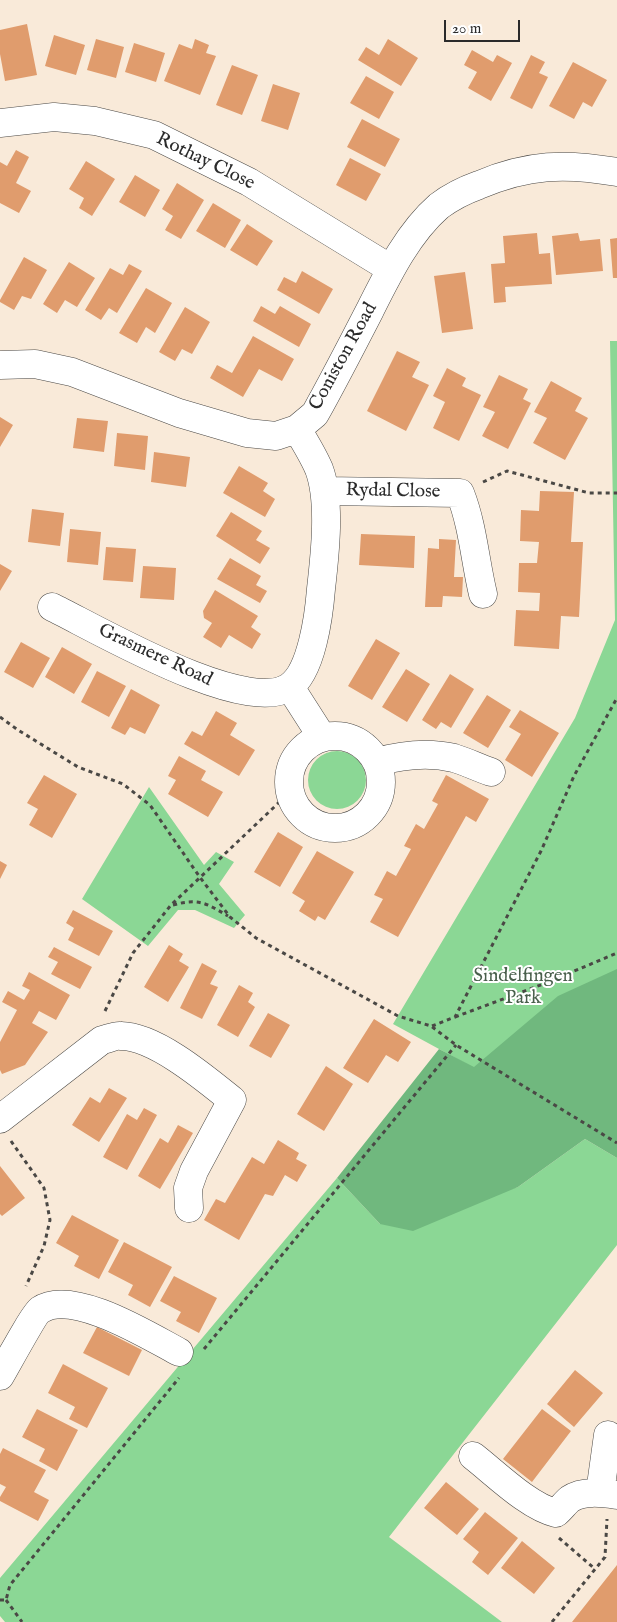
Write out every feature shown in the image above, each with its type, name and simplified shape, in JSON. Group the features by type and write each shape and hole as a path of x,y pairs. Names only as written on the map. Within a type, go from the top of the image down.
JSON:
{"street":[{"name":"Rothay Close","path":"0,123 54,117 95,121 154,135 249,182 391,269"},
{"name":"Coniston Road","path":"0,365 35,364 72,372 179,413 247,433 276,436 297,429 315,414 391,269 417,230 439,207 460,193 489,180 523,169 577,166 617,172"},
{"path":"297,429 319,469 325,491 325,549 318,621 308,660 290,687 322,737"},
{"name":"Rydal Close","path":"325,491 460,493"},
{"path":"460,493 471,527 475,561 483,594"},
{"name":"Grasmere Road","path":"52,607 186,673 224,687 252,693 273,693 290,687"},
{"path":"338,736 354,740 368,749 377,762 382,778 380,794 376,805 366,818 352,826 338,829 322,827 307,820 296,807 290,792 289,774 295,759 306,746 322,737 338,736"},
{"path":"377,762 416,754 454,758 491,772"},
{"path":"3,1127 102,1040 121,1036 144,1041 176,1056 232,1100 194,1171 188,1188 189,1208"},
{"path":"0,1376 38,1310 65,1304 82,1307 106,1315 186,1361"},
{"path":"474,1456 533,1503 547,1511 556,1513 571,1499 584,1494 609,1494 608,1435"}],"path":[{"path":"460,493 507,471 589,493 617,494"},
{"path":"455,1017 541,851 574,776 617,698"},
{"path":"0,717 78,767 123,784 150,805 230,917"},
{"path":"102,1040 103,1016 133,952 171,905 199,876 290,792"},
{"path":"171,905 189,901 207,904 230,917 256,938 398,1016 431,1026 456,1045 617,1143"},
{"path":"431,1026 546,983 617,953"},
{"path":"6,1600 10,1585 186,1361 456,1045"},
{"path":"3,1127 44,1188 49,1212 50,1220 44,1246 26,1286 38,1310"},
{"path":"552,1622 605,1557 609,1494"},
{"path":"547,1511 543,1525 595,1569"},
{"path":"0,1600 6,1600"},
{"path":"6,1600 22,1622"}],"green space":[{"name":"Sindelfingen Park","path":"610,341 617,341 617,1154 474,1068 393,1024 575,718 615,620"},
{"path":"337,751 348,753 361,764 366,780 364,791 353,804 337,809 326,807 313,796 308,780 310,769 321,756"},
{"path":"149,787 204,865 216,852 234,862 219,884 245,915 234,928 195,910 178,910 148,946 82,899"},
{"path":"617,969 617,1158 585,1139 518,1187 413,1231 380,1224 337,1178 439,1049 474,1067 558,996"},
{"path":"585,1139 617,1158 617,1245 389,1537 502,1622 5,1622 0,1616 0,1578 337,1178 380,1224 518,1187"}],"building":[{"path":"27,24 37,75 5,81 0,54 0,30"},
{"path":"54,35 85,45 76,75 45,66"},
{"path":"96,39 124,47 116,78 87,70"},
{"path":"195,39 209,45 206,53 216,56 200,95 164,81 179,44 192,49"},
{"path":"388,39 418,58 401,86 358,60 366,47 379,55"},
{"path":"134,43 165,53 156,82 125,72"},
{"path":"472,50 493,62 497,55 512,63 491,101 468,88 477,72 464,65"},
{"path":"531,55 545,62 539,73 548,77 532,109 510,98"},
{"path":"573,62 607,80 592,107 583,102 574,119 549,106"},
{"path":"232,65 258,75 242,115 216,105"},
{"path":"366,76 394,92 379,119 350,103"},
{"path":"273,84 300,93 288,130 261,121"},
{"path":"362,119 400,139 385,167 347,147"},
{"path":"16,150 29,157 16,183 31,191 19,213 0,203 0,162 7,166"},
{"path":"350,158 381,174 366,201 336,185"},
{"path":"86,161 115,179 92,216 79,208 84,198 69,189"},
{"path":"135,175 160,190 145,217 119,202"},
{"path":"177,183 204,200 181,239 165,230 173,216 162,209"},
{"path":"213,203 241,220 225,248 196,231"},
{"path":"247,224 273,241 257,266 230,250"},
{"path":"537,233 539,254 550,253 552,284 505,287 506,302 494,303 491,264 505,263 503,236"},
{"path":"578,233 580,241 600,239 603,271 556,275 552,236"},
{"path":"617,238 617,278 613,278 610,239"},
{"path":"24,257 47,270 31,299 22,296 14,310 0,302 0,300"},
{"path":"69,262 95,278 77,307 65,300 57,313 43,304"},
{"path":"129,264 142,271 117,313 109,308 101,320 85,310 110,268 123,275"},
{"path":"302,271 333,289 319,314 277,290 284,277 296,283"},
{"path":"465,272 473,329 442,333 434,276"},
{"path":"146,288 172,303 155,333 146,327 137,343 119,333"},
{"path":"261,306 275,314 280,306 311,324 299,347 253,321"},
{"path":"185,307 210,322 192,354 182,349 175,361 159,352"},
{"path":"253,336 294,359 282,381 259,369 243,397 210,378 217,365 232,373"},
{"path":"397,351 420,362 412,377 429,385 406,431 367,411"},
{"path":"447,368 466,378 462,386 481,395 459,441 433,428 445,402 433,396"},
{"path":"499,375 528,389 523,399 531,403 508,449 482,436 495,412 483,407"},
{"path":"551,381 582,398 575,411 588,418 565,460 533,443 547,418 534,412"},
{"path":"0,417 13,425 0,447"},
{"path":"77,418 108,421 104,452 73,448"},
{"path":"117,433 148,436 145,470 114,466"},
{"path":"154,452 190,457 186,487 151,482"},
{"path":"239,466 268,483 263,491 275,499 265,517 223,493"},
{"path":"540,491 574,492 571,542 583,542 579,617 561,616 559,649 514,646 516,610 539,611 540,593 518,592 519,563 537,563 539,542 520,541 521,510 539,511"},
{"path":"32,509 64,513 60,546 28,542"},
{"path":"231,512 262,531 256,540 270,548 260,564 216,536"},
{"path":"70,529 101,532 98,565 67,562"},
{"path":"361,534 415,536 414,568 359,565"},
{"path":"439,539 456,540 454,577 463,577 462,597 443,596 442,607 425,607 428,548 439,549"},
{"path":"106,547 136,549 133,582 103,580"},
{"path":"230,558 261,576 256,585 267,591 260,603 217,579"},
{"path":"0,564 12,571 0,591"},
{"path":"143,566 176,568 174,600 140,598"},
{"path":"215,590 258,616 251,627 261,634 252,649 229,635 221,648 203,637 212,623 204,618 203,611"},
{"path":"376,639 400,653 372,700 348,686"},
{"path":"21,642 50,658 33,688 4,672"},
{"path":"62,647 92,664 74,694 45,677"},
{"path":"406,669 430,684 407,722 382,707"},
{"path":"97,671 126,686 109,717 81,702"},
{"path":"450,674 474,689 451,728 441,722 436,729 422,720"},
{"path":"131,689 160,705 145,734 130,727 125,735 111,728"},
{"path":"487,695 511,710 488,748 463,733"},
{"path":"520,710 559,733 532,777 505,760 521,734 509,727"},
{"path":"216,711 237,723 230,735 255,750 239,776 184,744 192,731 202,736"},
{"path":"179,756 206,771 201,780 223,792 208,817 168,794 176,780 168,776"},
{"path":"44,775 77,794 52,838 29,825 38,809 27,803"},
{"path":"446,775 489,799 476,822 466,816 398,937 370,922 383,899 374,895 387,871 396,876 411,849 404,846 416,824 424,829 438,804 432,801"},
{"path":"278,832 303,847 280,887 254,872"},
{"path":"317,851 354,872 325,920 318,916 315,921 299,911 305,901 292,893"},
{"path":"0,861 7,865 0,879"},
{"path":"73,910 113,931 99,956 68,940 74,928 66,923"},
{"path":"169,945 183,954 179,961 189,967 168,1002 144,987"},
{"path":"54,947 92,967 80,989 51,974 58,962 48,957"},
{"path":"202,963 217,971 210,984 218,987 202,1019 180,1008"},
{"path":"29,972 70,995 56,1020 39,1011 32,1023 48,1032 25,1065 2,1074 0,1070 0,1042 17,1010 2,1002 8,991 24,1000 30,990 22,986"},
{"path":"239,985 253,993 248,1002 255,1007 238,1037 217,1025"},
{"path":"268,1013 290,1025 271,1058 249,1046"},
{"path":"374,1019 411,1042 398,1062 386,1055 368,1083 343,1068"},
{"path":"326,1066 353,1084 324,1131 297,1114"},
{"path":"109,1088 127,1098 99,1142 72,1125 90,1097 100,1103"},
{"path":"144,1108 157,1115 127,1170 103,1157 127,1114 137,1120"},
{"path":"178,1125 193,1133 160,1189 138,1176 160,1138 168,1143"},
{"path":"278,1140 299,1153 296,1159 307,1165 297,1182 285,1175 273,1196 265,1194 239,1240 204,1220 216,1199 225,1203 252,1157 264,1164"},
{"path":"0,1166 25,1198 2,1216 0,1214"},
{"path":"72,1215 119,1240 99,1279 74,1266 79,1256 56,1243"},
{"path":"124,1242 172,1267 150,1307 128,1295 133,1285 108,1272"},
{"path":"174,1276 217,1298 199,1333 176,1321 181,1312 160,1301"},
{"path":"97,1327 142,1350 129,1376 83,1353"},
{"path":"63,1364 108,1388 87,1428 69,1419 75,1407 48,1393"},
{"path":"575,1370 603,1393 574,1427 547,1404"},
{"path":"37,1409 78,1430 57,1471 39,1461 45,1449 22,1437"},
{"path":"542,1409 571,1431 532,1482 503,1459"},
{"path":"3,1448 46,1470 34,1492 49,1500 38,1521 0,1501 0,1497 6,1487 0,1484 0,1454"},
{"path":"446,1482 479,1509 457,1535 424,1508"},
{"path":"485,1512 518,1538 488,1575 472,1562 479,1552 463,1539"},
{"path":"522,1541 555,1568 534,1594 501,1568"},
{"path":"617,1565 617,1622 572,1622"}]}
